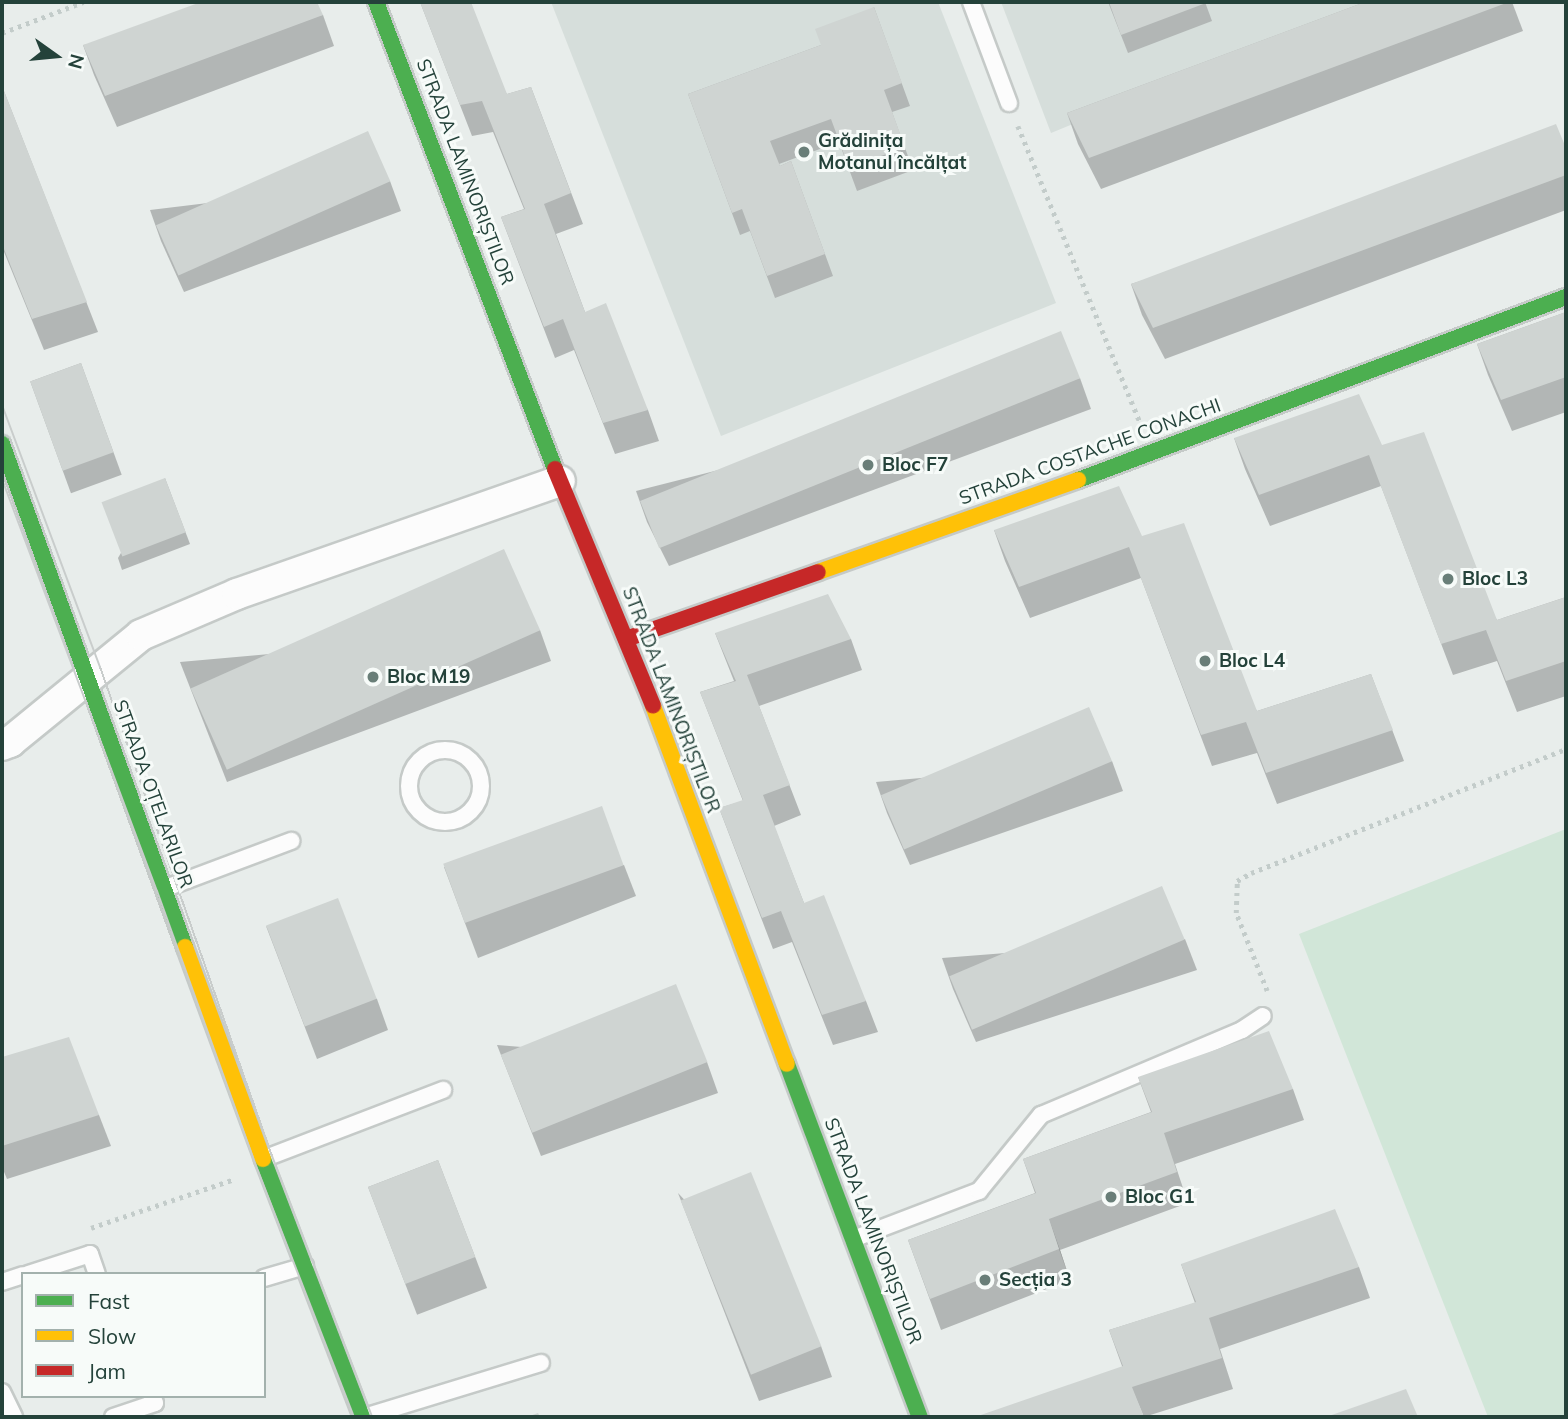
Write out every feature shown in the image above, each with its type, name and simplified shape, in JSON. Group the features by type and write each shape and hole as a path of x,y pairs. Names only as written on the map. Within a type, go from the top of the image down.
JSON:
{"street":[{"name":"STRADA LAMINORIȘTILOR","path":"385,5 560,481 626,639 920,1417"},
{"name":"STRADA COSTACHE CONACHI","path":"626,639 1153,454 1566,297"},
{"name":"STRADA OȚELARILOR","path":"2,444 166,888 264,1164 363,1417"},
{"path":"2,745 141,635 225,599 560,481"}],"lane":[{"path":"971,2 1009,103"},
{"path":"432,752 459,752 471,760 478,771 481,788 477,804 466,817 449,822 432,821 418,812 410,797 412,770 420,759 432,752"},
{"path":"166,888 291,841"},
{"path":"853,1239 979,1191 1041,1115 1242,1030 1263,1016"},
{"path":"264,1164 443,1090"},
{"path":"35,1272 90,1255 96,1272"},
{"path":"266,1277 305,1266"},
{"path":"2,1282 21,1276"},
{"path":"363,1417 541,1363"},
{"path":"2,1392 14,1417"},
{"path":"113,1417 155,1403 153,1398"}],"path":[{"path":"2,33 83,2"},
{"path":"1009,103 1153,454"},
{"path":"1263,1016 1267,990 1236,913 1237,881 1251,873 1566,749"},
{"path":"79,1232 264,1164"}],"shaded area":[{"name":"Grădinița Motanul încălțat","path":"551,2 938,2 1056,303 721,436"},
{"path":"1001,2 1370,2 1051,133"}],"green space":[{"path":"1566,829 1566,1417 1488,1417 1299,934"}],"building":[{"path":"201,2 317,2 323,15 105,96 83,45"},
{"path":"420,2 471,2 507,94 531,87 571,193 544,204 585,312 606,303 648,410 603,423 563,319 544,327 501,217 525,209 482,101 460,105"},
{"path":"1109,2 1205,2 1206,3 1121,35"},
{"path":"1365,2 1509,2 1089,158 1067,113"},
{"path":"874,7 902,83 884,90 905,147 849,168 831,119 770,141 780,166 791,161 825,254 767,276 742,209 732,213 688,94 821,45 815,29"},
{"path":"2,86 87,302 32,319 2,244"},
{"path":"1556,124 1566,148 1566,175 1153,328 1131,284"},
{"path":"368,131 390,181 178,276 156,225"},
{"path":"1566,312 1566,377 1501,400 1477,344"},
{"path":"1061,331 1080,378 659,548 640,501"},
{"path":"81,363 113,452 63,471 30,381"},
{"name":"Bloc L3","path":"1359,394 1382,445 1424,432 1497,620 1566,597 1566,661 1506,681 1486,630 1441,644 1369,455 1259,495 1234,438"},
{"path":"165,478 186,532 122,557 102,502"},
{"name":"Bloc L4","path":"1119,486 1142,536 1184,523 1257,711 1371,674 1393,730 1266,773 1246,722 1201,735 1129,547 1019,587 994,530"},
{"name":"Bloc M19","path":"504,549 540,630 227,770 191,689"},
{"path":"828,594 851,639 747,675 790,785 763,795 804,903 824,895 866,1001 822,1015 781,911 762,918 719,808 743,800 700,692 736,681 715,633"},
{"path":"1089,707 1112,761 904,850 881,795"},
{"path":"602,806 624,865 465,923 443,864"},
{"path":"1162,886 1185,939 972,1030 949,976"},
{"path":"338,898 377,999 305,1026 266,926"},
{"path":"676,984 707,1062 532,1133 501,1055"},
{"path":"1269,1031 1293,1089 1164,1133 1177,1172 1049,1219 1059,1249 930,1299 908,1240 1036,1193 1023,1159 1152,1112 1138,1077"},
{"path":"69,1037 99,1115 2,1146 2,1057"},
{"path":"438,1160 475,1257 405,1284 368,1187"},
{"path":"751,1172 821,1346 751,1375 681,1200"},
{"path":"1335,1209 1359,1267 1209,1318 1222,1358 1132,1387 1144,1417 975,1417 1123,1366 1109,1330 1196,1302 1181,1264"},
{"path":"1406,1389 1418,1417 1326,1417"}],"tram line":[{"path":"2,405 100,667 272,1156 372,1417"},
{"path":"2,479 157,891 258,1171 354,1417"}],"traffic: fast":[{"path":"376,2 555,469"},
{"path":"1078,480 1566,297"},
{"path":"2,444 185,947"},
{"path":"787,1064 920,1417"},
{"path":"263,1159 362,1417"}],"traffic: slow":[{"path":"818,572 1078,480"},
{"path":"653,706 787,1064"},
{"path":"185,947 263,1159"}],"traffic: jam":[{"path":"555,469 653,706"},
{"path":"626,639 818,572"}],"place":[{"name":"Grădinița Motanul încălțat","path":"804,152"},
{"name":"Bloc F7","path":"868,465"},
{"name":"Bloc L3","path":"1448,579"},
{"name":"Bloc L4","path":"1205,661"},
{"name":"Bloc M19","path":"373,677"},
{"name":"Bloc G1","path":"1111,1197"},
{"name":"Secția 3","path":"985,1280"}]}
